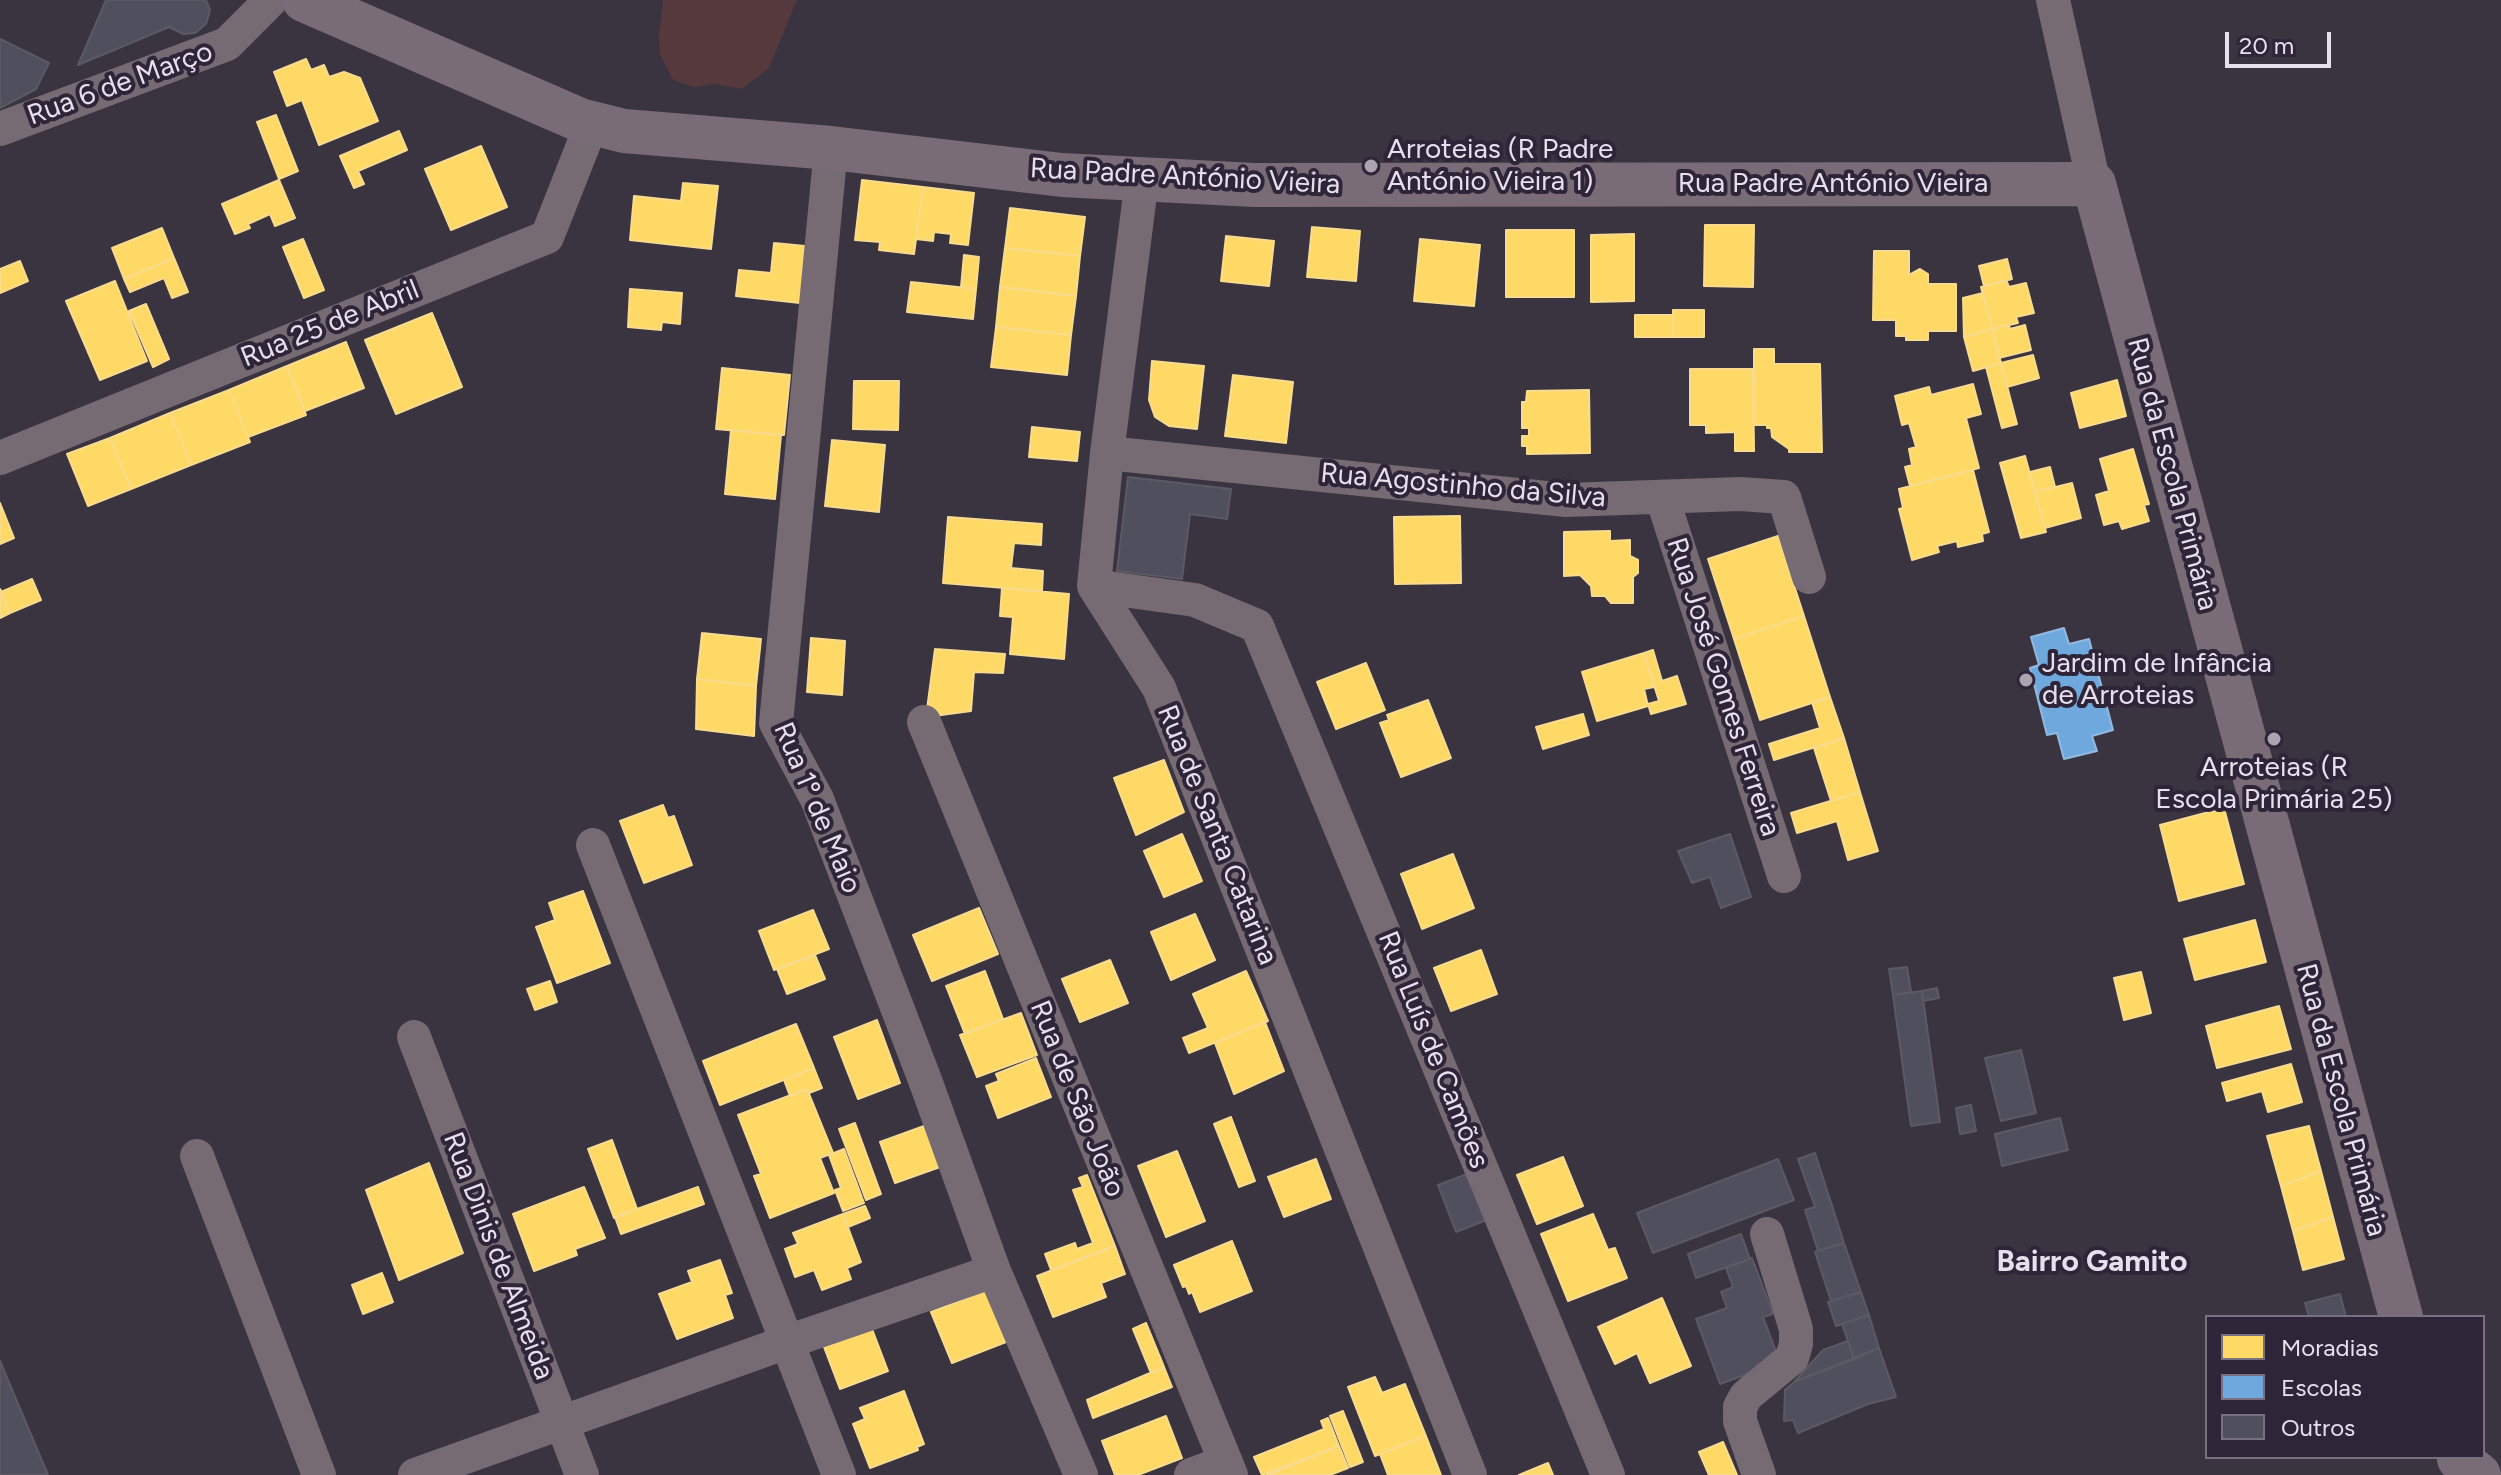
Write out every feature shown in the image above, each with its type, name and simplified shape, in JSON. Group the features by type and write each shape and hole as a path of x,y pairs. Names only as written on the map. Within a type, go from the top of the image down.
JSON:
{"street":[{"name":"Rua 6 de Março","path":"0,129 227,44 271,0"},
{"name":"Rua Padre António Vieira","path":"304,0 592,123 624,131 831,148 1062,175 1254,185 2094,184"},
{"name":"Rua da Escola Primária","path":"2053,0 2094,184 2400,1315"},
{"name":"Rua 25 de Abril","path":"0,458 547,237 592,123"},
{"name":"Rua 1º de Maio","path":"831,148 776,723 817,799 925,1080 994,1271 1081,1475"},
{"path":"1094,586 1107,453 1142,179"},
{"name":"Rua Agostinho da Silva","path":"1107,453 1566,500 1740,494 1784,497 1809,577"},
{"name":"Rua José Gomes Ferreira","path":"1662,497 1784,876"},
{"name":"Rua Luís de Camões","path":"1094,586 1195,600 1257,626 1608,1475"},
{"name":"Rua de Santa Catarina","path":"1094,586 1159,688 1470,1475"},
{"name":"Rua de São João","path":"924,722 1228,1469"},
{"path":"593,845 839,1475"},
{"name":"Rua Dinis de Almeida","path":"414,1037 582,1475"},
{"path":"197,1156 319,1475"},
{"path":"1759,1475 1740,1421 1740,1407 1746,1396 1792,1358 1796,1344 1796,1329 1767,1234"},
{"path":"415,1475 994,1271"},
{"path":"1191,1475 1228,1469"}],"shaded area":[{"path":"663,0 797,0 769,68 742,89 715,84 694,87 673,80 660,55"}],"building: Moradias":[{"path":"306,59 311,70 324,65 329,77 344,72 360,78 378,121 319,145 302,100 287,106 274,72"},
{"path":"276,115 298,171 279,179 257,122"},
{"path":"399,131 407,150 358,171 364,184 354,188 340,156"},
{"path":"481,146 507,207 451,230 425,169"},
{"path":"279,180 295,218 275,226 270,214 235,234 222,204"},
{"path":"862,180 923,187 914,254 879,250 880,242 855,240"},
{"path":"683,183 718,186 711,249 630,240 634,196 681,201"},
{"path":"923,187 974,193 968,245 950,243 951,234 934,232 933,241 916,239"},
{"path":"1010,208 1085,217 1080,256 1005,248"},
{"path":"1705,225 1754,225 1753,287 1704,286"},
{"path":"1312,227 1360,231 1356,281 1307,277"},
{"path":"162,228 174,258 124,279 112,248"},
{"path":"1506,230 1574,230 1574,297 1506,297"},
{"path":"1634,234 1634,301 1591,302 1591,235"},
{"path":"1226,236 1274,241 1269,286 1221,281"},
{"path":"303,239 324,290 304,298 283,247"},
{"path":"1420,239 1480,245 1474,306 1414,301"},
{"path":"774,243 805,246 800,303 736,296 739,270 771,273"},
{"path":"1005,248 1080,256 1076,296 1000,287"},
{"path":"1874,251 1909,251 1909,275 1920,269 1928,274 1928,284 1956,284 1956,331 1928,331 1928,340 1906,340 1906,336 1896,336 1896,320 1873,320"},
{"path":"964,255 979,257 976,289 961,287"},
{"path":"174,258 188,292 172,298 164,278 130,292 124,279"},
{"path":"2007,259 2012,279 1984,286 1979,266"},
{"path":"20,261 28,281 0,293 0,269"},
{"path":"2006,280 2009,287 2026,283 2034,313 2016,317 2018,323 1992,329 1981,287"},
{"path":"115,281 147,361 100,380 66,301"},
{"path":"911,282 976,289 973,319 907,312"},
{"path":"1000,287 1076,296 1071,335 996,327"},
{"path":"630,289 682,293 680,324 662,322 661,330 628,327"},
{"path":"1983,293 1992,329 1964,337 1963,298"},
{"path":"146,304 169,359 153,367 129,311"},
{"path":"1673,310 1704,310 1704,337 1673,337"},
{"path":"432,313 462,387 396,414 365,340"},
{"path":"1635,315 1673,315 1673,337 1635,337"},
{"path":"2009,325 2010,329 2025,325 2031,350 1999,358 1992,329"},
{"path":"996,327 1071,335 1067,375 991,367"},
{"path":"1992,329 2001,363 1973,371 1964,337"},
{"path":"346,342 364,388 305,411 287,366"},
{"path":"1754,349 1774,349 1774,364 1820,364 1822,452 1789,452 1772,437 1771,428 1754,425"},
{"path":"2033,355 2039,378 2007,387 2001,363"},
{"path":"1152,361 1204,366 1197,429 1169,426 1155,417 1149,400"},
{"path":"2001,363 2017,424 2002,428 1986,367"},
{"path":"287,366 306,415 248,437 229,390"},
{"path":"722,368 790,375 784,435 716,429"},
{"path":"1690,369 1753,369 1754,451 1735,451 1735,432 1706,433 1706,425 1690,425"},
{"path":"1233,375 1293,382 1286,443 1225,436"},
{"path":"2117,380 2126,416 2080,428 2071,393"},
{"path":"854,381 899,381 898,430 853,429"},
{"path":"1973,384 1981,414 1966,418 1979,468 1910,486 1905,467 1912,465 1909,449 1916,447 1909,423 1902,425 1895,396 1929,387 1931,395"},
{"path":"229,390 250,442 191,465 170,413"},
{"path":"1589,390 1590,453 1527,454 1527,446 1522,446 1522,436 1529,436 1529,428 1522,428 1522,402 1526,402 1527,391"},
{"path":"170,413 191,465 131,489 110,438"},
{"path":"1032,427 1080,432 1077,461 1029,457"},
{"path":"731,430 781,435 775,499 725,494"},
{"path":"110,438 131,489 88,506 67,454"},
{"path":"832,440 885,445 879,512 825,506"},
{"path":"2133,449 2149,504 2144,505 2149,521 2122,529 2119,521 2104,525 2096,495 2109,491 2100,459"},
{"path":"2025,456 2046,532 2021,538 2000,463"},
{"path":"2050,467 2055,487 2035,492 2030,472"},
{"path":"1973,470 1989,532 1982,534 1983,541 1958,547 1957,541 1937,546 1939,552 1912,560 1899,509 1903,508 1899,489"},
{"path":"2072,483 2081,518 2045,528 2035,492"},
{"path":"0,503 14,538 0,544"},
{"path":"1460,516 1461,583 1395,584 1394,517"},
{"path":"948,517 1042,524 1041,545 1014,543 1011,568 1043,571 1042,591 943,583"},
{"path":"1610,531 1610,541 1630,540 1630,556 1638,560 1638,573 1633,577 1633,603 1611,603 1605,596 1592,596 1591,586 1580,575 1564,576 1564,532"},
{"path":"1778,536 1804,616 1734,639 1708,559"},
{"path":"32,579 41,600 10,613 1,592"},
{"path":"1002,588 1069,594 1064,659 1010,654 1013,617 1000,616"},
{"path":"0,589 10,613 0,618"},
{"path":"1804,616 1830,697 1760,720 1734,639"},
{"path":"702,633 761,639 756,686 697,679"},
{"path":"811,638 845,641 842,695 807,692"},
{"path":"935,649 1005,654 1003,673 974,672 971,711 926,717"},
{"path":"1653,650 1662,681 1677,676 1686,704 1651,714 1648,704 1659,701 1644,653"},
{"path":"1644,653 1654,687 1644,689 1648,706 1597,721 1582,672"},
{"path":"1366,663 1385,710 1336,729 1317,682"},
{"path":"697,679 756,686 754,736 696,729"},
{"path":"1830,697 1844,738 1774,760 1769,744 1820,728 1812,702"},
{"path":"1428,700 1451,758 1401,777 1380,723 1389,720 1387,715"},
{"path":"1583,714 1589,735 1543,749 1536,727"},
{"path":"1844,738 1860,792 1831,801 1814,748"},
{"path":"1164,760 1184,812 1136,835 1114,778"},
{"path":"1860,792 1878,851 1848,860 1837,821 1797,833 1791,813"},
{"path":"663,805 668,818 674,816 692,865 644,883 620,821"},
{"path":"2224,808 2244,884 2179,901 2160,825"},
{"path":"1182,834 1202,881 1164,897 1144,851"},
{"path":"1453,854 1474,908 1422,929 1401,874"},
{"path":"583,891 610,963 557,983 536,927 555,920 549,903"},
{"path":"979,908 998,954 932,981 913,935"},
{"path":"813,910 829,949 774,970 759,931"},
{"path":"1195,914 1215,960 1171,980 1151,932"},
{"path":"2255,920 2266,962 2195,980 2184,939"},
{"path":"1481,950 1497,994 1451,1011 1434,968"},
{"path":"815,955 825,979 787,994 777,969"},
{"path":"1110,960 1128,1003 1080,1022 1062,979"},
{"path":"985,971 1003,1019 965,1034 946,986"},
{"path":"1246,971 1268,1021 1189,1053 1183,1038 1208,1028 1193,994"},
{"path":"2141,972 2151,1013 2124,1020 2114,978"},
{"path":"550,981 557,1002 535,1010 527,989"},
{"path":"2279,1006 2291,1049 2217,1068 2206,1026"},
{"path":"1021,1013 1037,1055 977,1077 960,1035"},
{"path":"877,1020 900,1083 858,1099 834,1037"},
{"path":"1265,1022 1284,1071 1234,1094 1215,1043"},
{"path":"796,1024 814,1068 720,1105 703,1061"},
{"path":"1036,1058 1051,1097 998,1118 986,1086 999,1081 996,1074"},
{"path":"2291,1064 2302,1102 2268,1112 2262,1091 2227,1101 2222,1083"},
{"path":"814,1068 822,1088 809,1093 807,1089 790,1096 784,1080"},
{"path":"807,1089 833,1153 820,1158 834,1193 770,1218 754,1176 761,1174 738,1115"},
{"path":"1231,1117 1255,1181 1239,1187 1214,1124"},
{"path":"855,1123 881,1194 866,1200 839,1129"},
{"path":"924,1126 940,1167 895,1183 880,1142"},
{"path":"2309,1126 2321,1171 2281,1186 2267,1136"},
{"path":"612,1140 637,1209 614,1218 588,1149"},
{"path":"844,1149 864,1203 843,1211 835,1190 841,1188 829,1155"},
{"path":"1177,1151 1205,1221 1166,1237 1138,1166"},
{"path":"1563,1157 1583,1206 1537,1224 1517,1175"},
{"path":"1316,1159 1331,1199 1284,1217 1268,1177"},
{"path":"429,1163 463,1253 399,1280 366,1190"},
{"path":"2321,1171 2333,1217 2293,1231 2281,1186"},
{"path":"1087,1175 1115,1246 1051,1270 1045,1254 1075,1243 1077,1249 1093,1243 1073,1190 1083,1187 1079,1178"},
{"path":"584,1187 605,1238 575,1249 577,1255 534,1271 513,1214"},
{"path":"698,1187 704,1204 621,1234 615,1217"},
{"path":"865,1206 870,1218 848,1227 843,1214"},
{"path":"843,1214 861,1262 847,1268 851,1279 822,1290 814,1270 795,1277 785,1249 798,1244 793,1233"},
{"path":"1593,1214 1608,1250 1615,1248 1627,1278 1568,1301 1541,1234"},
{"path":"2333,1217 2344,1259 2303,1270 2293,1231"},
{"path":"1232,1241 1252,1291 1200,1312 1192,1292 1189,1294 1186,1286 1183,1287 1174,1265"},
{"path":"1115,1246 1125,1274 1101,1283 1106,1297 1053,1317 1037,1276"},
{"path":"720,1260 732,1293 725,1295 733,1318 677,1339 659,1294 692,1282 688,1271"},
{"path":"382,1273 393,1302 363,1314 352,1285"},
{"path":"986,1291 1006,1342 952,1363 931,1312"},
{"path":"1662,1298 1691,1366 1650,1383 1637,1353 1615,1364 1598,1327"},
{"path":"1146,1323 1164,1367 1151,1373 1133,1329"},
{"path":"872,1329 888,1371 840,1389 824,1347"},
{"path":"1164,1367 1172,1387 1093,1418 1087,1400"},
{"path":"1375,1377 1382,1393 1405,1384 1426,1436 1375,1456 1348,1387"},
{"path":"904,1391 924,1444 917,1447 918,1450 870,1468 853,1424 865,1419 860,1408"},
{"path":"1343,1411 1363,1462 1350,1467 1330,1416"},
{"path":"1166,1416 1182,1458 1138,1475 1115,1475 1102,1441"},
{"path":"1328,1418 1339,1446 1262,1475 1254,1457 1324,1429 1321,1421"},
{"path":"1426,1436 1441,1475 1388,1475 1380,1454"},
{"path":"1723,1442 1737,1475 1709,1475 1699,1452"},
{"path":"1339,1446 1348,1468 1330,1475 1267,1475"},
{"path":"1548,1463 1553,1475 1519,1475"}],"building: Escolas":[{"path":"2064,628 2069,644 2089,639 2113,730 2092,736 2097,751 2064,759 2057,733 2047,735 2030,668 2039,665 2031,637"}],"building: Outros":[{"path":"106,0 206,0 210,10 206,24 195,33 183,34 169,27 78,65"},
{"path":"0,39 49,63 36,89 0,108"},
{"path":"1128,477 1231,489 1227,519 1190,514 1182,579 1117,571"},
{"path":"1730,834 1751,897 1721,908 1710,877 1692,883 1678,851"},
{"path":"1907,967 1911,992 1893,995 1889,969"},
{"path":"1937,988 1939,998 1923,1001 1922,991"},
{"path":"1922,991 1940,1122 1911,1126 1893,995"},
{"path":"2021,1050 2036,1113 2001,1121 1985,1058"},
{"path":"1971,1105 1976,1131 1960,1134 1956,1108"},
{"path":"2060,1118 2068,1150 2002,1166 1995,1134"},
{"path":"1815,1153 1844,1243 1818,1251 1805,1210 1815,1207 1798,1159"},
{"path":"1778,1159 1794,1200 1653,1253 1637,1213"},
{"path":"1470,1173 1489,1219 1456,1232 1438,1185"},
{"path":"1741,1234 1750,1259 1696,1278 1688,1254"},
{"path":"1844,1243 1861,1292 1831,1301 1815,1252"},
{"path":"1752,1258 1773,1314 1763,1317 1780,1362 1720,1384 1696,1319 1727,1308 1721,1292 1733,1287 1726,1268"},
{"path":"1861,1292 1869,1315 1836,1326 1828,1302"},
{"path":"2340,1294 2345,1315 2308,1315 2305,1303"},
{"path":"1869,1315 1879,1348 1854,1359 1842,1324"},
{"path":"1848,1341 1854,1359 1794,1382 1823,1350"},
{"path":"1879,1348 1896,1397 1868,1404 1798,1433 1793,1420 1784,1421 1785,1390 1794,1382"},
{"path":"0,1361 48,1475 0,1475"}],"place":[{"name":"Arroteias (R Padre António Vieira 1)","path":"1371,166"},
{"name":"Jardim de Infância de Arroteias","path":"2026,680"},
{"name":"Arroteias (R Escola Primária 25)","path":"2274,739"}],"district":[{"name":"Bairro Gamito","path":"2092,1262"}]}
